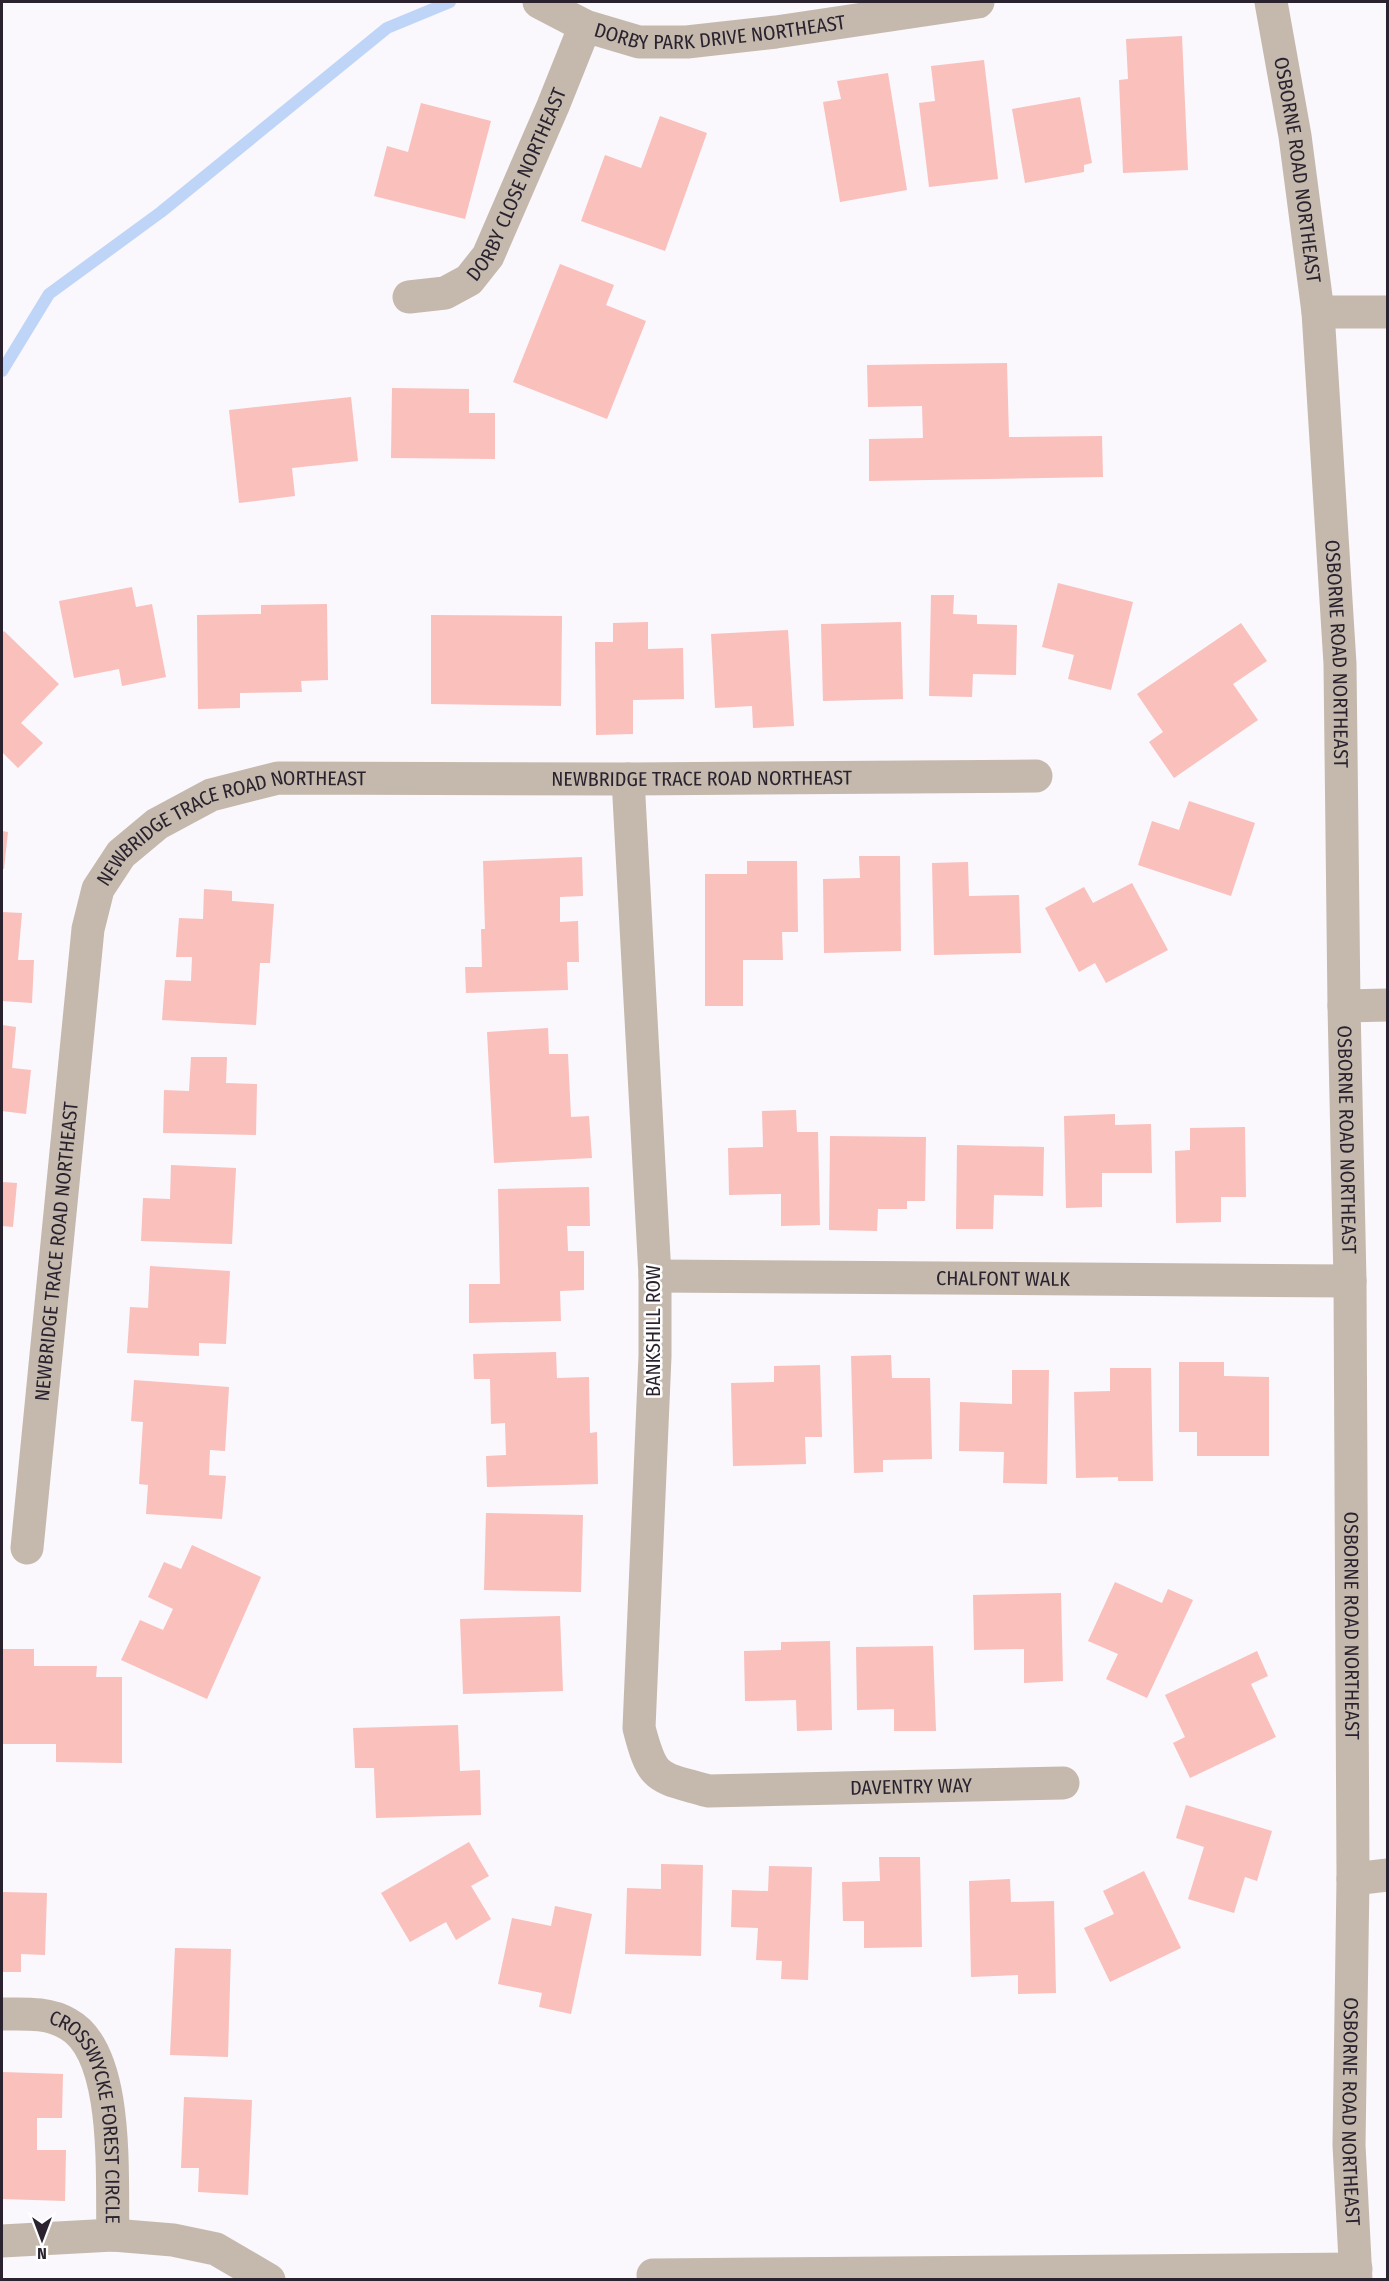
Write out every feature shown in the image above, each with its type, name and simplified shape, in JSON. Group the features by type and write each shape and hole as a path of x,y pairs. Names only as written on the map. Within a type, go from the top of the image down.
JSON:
{"street":[{"name":"DORBY PARK DRIVE NORTHEAST","path":"540,2 585,26 639,42 687,42 776,32 978,2"},
{"name":"OSBORNE ROAD NORTHEAST","path":"1271,2 1297,148 1318,312 1340,664 1350,1281 1353,1879 1349,2145 1356,2274"},
{"name":"DORBY CLOSE NORTHEAST","path":"409,297 445,293 469,280 488,256 554,106 585,26"},
{"path":"1318,312 1388,312"},
{"name":"NEWBRIDGE TRACE ROAD NORTHEAST","path":"27,1548 88,929 98,889 121,854 157,824 211,795 278,778 628,779 1036,776"},
{"name":"BANKSHILL ROW","path":"628,779 655,1276 656,1356 639,1728 646,1758 660,1777 708,1791 758,1790"},
{"path":"1344,1006 1388,1005"},
{"name":"CHALFONT WALK","path":"655,1276 1350,1281"},
{"name":"DAVENTRY WAY","path":"758,1790 1063,1783"},
{"path":"1353,1879 1388,1875"},
{"name":"CROSSWYCKE FOREST CIRCLE","path":"2,2014 44,2015 69,2024 86,2039 100,2065 110,2117 113,2235"},
{"path":"2,2241 113,2235 173,2240 216,2249 269,2280"},
{"path":"653,2275 1356,2274"}],"building":[{"path":"1182,36 1188,170 1123,173 1119,80 1128,79 1126,39"},
{"path":"984,60 998,179 929,187 919,103 935,101 931,66"},
{"path":"888,73 907,190 840,202 823,102 841,99 837,81"},
{"path":"1080,97 1092,163 1084,165 1084,172 1025,183 1012,109"},
{"path":"421,103 491,121 465,219 374,196 387,146 408,152"},
{"path":"660,116 707,133 665,251 581,221 605,155 641,168"},
{"path":"560,264 614,285 606,305 646,321 607,419 513,382"},
{"path":"1007,363 1009,437 1102,436 1103,477 869,481 869,439 923,438 922,406 868,407 867,365"},
{"path":"392,388 469,389 469,413 495,413 495,459 391,458"},
{"path":"351,397 358,461 292,468 295,496 239,503 229,410"},
{"path":"1058,583 1133,602 1111,690 1068,679 1074,655 1042,647"},
{"path":"132,587 136,607 152,604 166,677 122,686 119,669 74,678 59,601"},
{"path":"931,595 954,595 953,614 977,615 977,624 1017,625 1016,675 973,674 972,697 929,696"},
{"path":"327,604 328,680 301,681 302,692 240,693 240,708 198,709 197,615 261,614 261,605"},
{"path":"431,615 562,616 561,706 431,704"},
{"path":"648,622 648,649 683,648 684,699 633,700 633,734 596,735 595,642 613,642 613,623"},
{"path":"901,622 903,699 823,701 821,624"},
{"path":"1241,623 1267,661 1233,684 1258,720 1174,778 1149,742 1163,732 1137,694"},
{"path":"788,630 794,726 753,728 752,706 715,708 711,634"},
{"path":"4,631 59,684 21,723 43,743 18,768 2,752 2,634"},
{"path":"1189,801 1255,823 1231,896 1138,865 1152,821 1179,830"},
{"path":"2,831 8,832 4,869 2,869"},
{"path":"859,856 900,856 901,951 824,953 823,879 860,878"},
{"path":"582,857 583,896 560,897 560,922 578,921 579,962 567,962 568,990 466,993 465,967 482,967 481,929 485,929 483,861"},
{"path":"747,861 797,861 798,932 782,932 783,960 743,960 743,1006 705,1006 705,874 747,874"},
{"path":"968,862 969,896 1019,895 1021,953 934,955 932,863"},
{"path":"1132,883 1168,950 1106,983 1095,963 1079,972 1045,908 1084,887 1093,903"},
{"path":"204,889 232,891 232,901 274,904 270,963 260,963 256,1025 162,1020 165,980 191,981 192,957 176,957 179,918 203,919"},
{"path":"2,912 22,913 18,960 34,960 32,1003 2,1001"},
{"path":"2,1025 16,1027 12,1068 31,1070 26,1114 2,1111"},
{"path":"548,1028 549,1054 568,1054 571,1117 589,1116 592,1158 494,1163 487,1032"},
{"path":"191,1057 227,1057 226,1083 257,1084 256,1135 163,1133 164,1090 189,1091"},
{"path":"796,1110 797,1132 818,1132 820,1225 781,1226 781,1194 729,1195 728,1148 763,1147 762,1111"},
{"path":"1115,1114 1115,1125 1151,1124 1152,1173 1102,1173 1102,1207 1066,1208 1064,1116"},
{"path":"1245,1127 1246,1197 1221,1197 1221,1222 1176,1223 1175,1151 1190,1150 1190,1128"},
{"path":"830,1136 926,1137 925,1201 907,1201 907,1209 878,1209 877,1231 829,1230"},
{"path":"957,1145 1044,1147 1043,1196 994,1195 993,1229 956,1229"},
{"path":"171,1165 236,1168 232,1244 141,1241 143,1198 170,1199"},
{"path":"2,1182 17,1183 13,1227 2,1226"},
{"path":"589,1187 590,1226 567,1226 568,1251 584,1251 584,1290 560,1291 561,1321 469,1323 469,1284 500,1284 498,1189"},
{"path":"150,1266 230,1271 226,1344 199,1343 199,1356 127,1353 130,1307 148,1308"},
{"path":"556,1352 557,1378 589,1377 590,1433 597,1432 598,1484 487,1487 486,1456 506,1455 505,1423 491,1424 490,1379 474,1379 473,1354"},
{"path":"891,1355 892,1378 930,1378 932,1459 883,1460 883,1472 854,1473 851,1356"},
{"path":"1179,1362 1224,1362 1224,1376 1269,1377 1269,1456 1197,1456 1197,1432 1179,1432"},
{"path":"820,1365 822,1437 805,1437 806,1464 733,1466 731,1383 774,1382 774,1366"},
{"path":"1110,1368 1151,1368 1153,1481 1118,1481 1118,1477 1076,1478 1074,1392 1110,1391"},
{"path":"1012,1370 1049,1370 1047,1484 1003,1483 1004,1452 959,1451 960,1402 1012,1404"},
{"path":"134,1380 229,1387 225,1451 210,1450 209,1475 226,1476 222,1519 146,1514 148,1485 139,1484 143,1422 131,1421"},
{"path":"486,1513 583,1515 581,1592 484,1590"},
{"path":"192,1545 261,1577 207,1699 121,1660 140,1620 163,1630 173,1609 148,1597 164,1562 181,1569"},
{"path":"1115,1582 1162,1603 1168,1589 1193,1600 1147,1698 1106,1679 1118,1654 1088,1641"},
{"path":"1061,1593 1063,1681 1024,1683 1024,1649 974,1650 973,1595"},
{"path":"560,1616 563,1691 463,1694 460,1619"},
{"path":"830,1641 832,1730 797,1731 796,1700 745,1701 744,1651 781,1650 781,1642"},
{"path":"933,1646 936,1731 894,1731 894,1709 857,1710 856,1647"},
{"path":"2,1649 34,1649 34,1666 97,1666 96,1677 122,1677 122,1763 56,1762 56,1744 2,1744"},
{"path":"1257,1651 1268,1676 1251,1684 1276,1737 1190,1778 1173,1743 1185,1737 1165,1695"},
{"path":"458,1725 460,1771 480,1770 481,1815 376,1818 374,1768 355,1768 353,1728"},
{"path":"1186,1805 1272,1831 1257,1881 1245,1877 1234,1913 1188,1899 1204,1847 1176,1838"},
{"path":"469,1842 489,1876 471,1886 491,1919 456,1940 446,1922 410,1942 381,1893"},
{"path":"879,1857 920,1857 922,1947 864,1948 864,1921 843,1921 842,1882 880,1881"},
{"path":"661,1864 703,1865 701,1956 625,1954 627,1888 661,1889"},
{"path":"769,1866 812,1867 808,1980 781,1979 782,1961 756,1960 758,1928 731,1927 732,1890 768,1891"},
{"path":"1144,1871 1181,1948 1110,1982 1084,1928 1114,1914 1103,1891"},
{"path":"1010,1879 1011,1902 1054,1901 1056,1993 1018,1994 1018,1975 971,1977 969,1881"},
{"path":"2,1892 47,1893 45,1955 21,1954 21,1972 2,1972"},
{"path":"555,1906 592,1914 571,2014 539,2007 542,1993 498,1984 512,1918 551,1926"},
{"path":"175,1948 231,1949 228,2057 170,2055"},
{"path":"2,2072 63,2074 62,2118 37,2118 37,2150 66,2150 65,2201 2,2199"},
{"path":"184,2097 252,2100 248,2195 198,2192 199,2168 181,2168"}],"waterway":[{"path":"2,371 49,294 161,212 387,28 450,2"}]}
